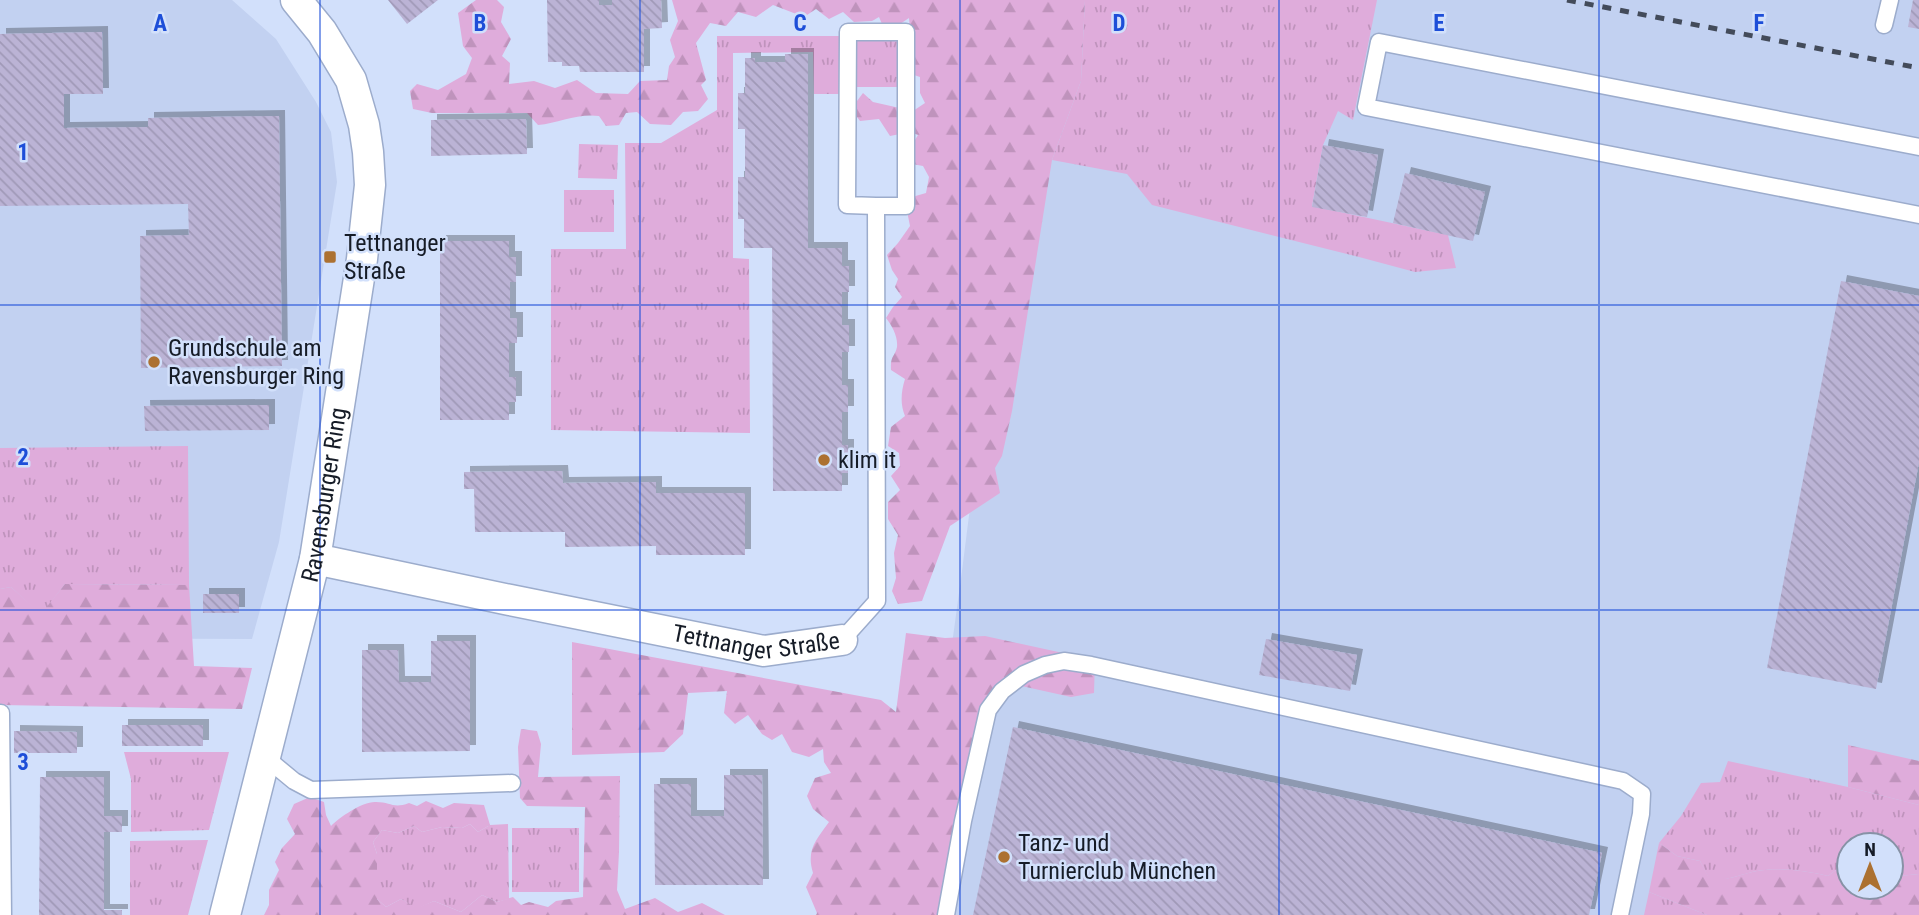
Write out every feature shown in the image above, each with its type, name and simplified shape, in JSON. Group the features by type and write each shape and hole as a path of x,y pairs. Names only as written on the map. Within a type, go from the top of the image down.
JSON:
{"street":[{"name":"Ravensburger Ring","path":"225,915 315,559 362,259 370,185 364,125 351,80 322,32 296,0"},
{"name":"Tettnanger Straße","path":"315,559 764,651 842,640"}],"lane":[{"path":"1884,25 1890,0"},
{"path":"848,32 906,32 906,206 876,206 847,205 848,32"},
{"path":"1919,147 1379,42 1366,107 1919,215"},
{"name":"Tettnanger Straße","path":"842,640 877,601 876,206"},
{"path":"946,915 988,710 1002,691 1024,674 1064,661 1623,781 1642,794 1641,814 1620,915"},
{"path":"1,713 2,915"},
{"path":"265,757 311,790 512,783"}],"shaded area":[{"name":"Grundschule am Ravensburger Ring","path":"0,0 232,0 276,39 316,102 331,132 337,182 279,542 252,639 0,638"},
{"path":"1034,0 1919,0 1919,915 915,915 962,571"}],"green space":[{"path":"476,0 497,0 504,7 501,22 511,39 502,56 510,63 509,84 534,81 555,88 577,80 596,93 628,94 640,81 667,80 669,66 675,57 670,40 678,21 672,0 1085,0 1081,81 1052,160 1012,411 1002,456 995,468 1000,493 950,526 922,601 898,604 892,591 896,578 894,553 898,535 888,519 888,502 900,490 891,476 900,466 899,453 888,446 891,427 905,416 902,398 905,379 891,370 897,343 886,318 902,297 895,287 898,279 887,255 910,226 907,211 912,197 926,193 929,177 923,166 912,164 910,148 918,135 910,132 890,136 879,119 860,121 851,109 863,93 873,102 913,111 925,103 920,93 920,77 911,74 909,18 897,26 882,24 879,17 872,21 854,22 843,12 829,19 816,9 804,17 773,5 756,17 738,12 726,26 710,23 696,43 706,80 701,85 708,99 698,111 683,112 671,125 650,124 637,112 626,113 619,125 606,126 599,116 584,116 538,125 527,113 432,113 413,109 410,91 417,84 438,90 466,74 472,58 463,46 458,13"},
{"path":"1085,0 1377,0 1353,120 1338,111 1323,145 1312,206 1448,235 1456,268 1415,272 1152,205 1127,174 1052,160 1081,81"},
{"path":"717,36 842,36 842,94 814,94 813,52 733,53 733,258 749,259 750,433 551,430 551,249 626,249 625,143 661,143 717,110"},
{"path":"856,37 898,37 898,87 856,87"},
{"path":"579,144 618,145 617,179 578,178"},
{"path":"564,190 614,190 614,232 564,232"},
{"path":"188,446 189,585 65,584 41,615 11,587 0,589 0,448"},
{"path":"65,584 189,585 194,666 252,668 242,709 0,705 0,589 11,587 41,614"},
{"path":"906,633 945,638 985,636 1095,660 1094,693 1071,697 1017,685 980,708 944,915 816,915 806,887 813,873 811,858 814,846 829,822 813,809 807,796 815,778 831,773 824,762 823,749 809,757 792,752 782,734 772,740 762,734 748,715 735,724 724,713 727,691 688,693 683,734 664,752 572,755 572,642 881,700 896,712"},
{"path":"521,729 537,731 541,744 538,777 620,776 617,890 625,909 655,898 678,912 702,903 725,915 264,915 269,905 269,890 279,870 275,862 282,848 295,834 287,819 294,804 310,797 324,802 331,826 352,810 371,802 395,805 409,803 417,806 426,801 443,808 454,803 484,805 490,825 478,832 470,824 462,828 442,827 422,832 414,826 398,833 382,830 373,842 377,854 377,899 386,907 401,899 417,908 434,901 461,912 482,895 497,902 513,897 521,905 529,902 548,907 556,901 583,897 585,807 527,806 520,798 518,747"},
{"path":"1848,745 1919,761 1919,805 1848,787"},
{"path":"124,752 229,752 209,830 131,832 131,779"},
{"path":"1728,761 1919,805 1919,874 1905,875 1905,831 1835,831 1835,871 1828,876 1775,869 1727,879 1709,879 1700,861 1677,856 1659,843 1681,816 1701,783 1720,782"},
{"path":"470,824 478,832 490,825 508,824 509,899 497,902 482,895 461,912 434,901 417,909 401,899 386,907 377,899 377,854 373,842 382,830 398,833 414,826 422,832 442,827 462,828"},
{"path":"512,828 579,828 579,892 512,892"},
{"path":"208,840 188,915 130,915 130,841"},
{"path":"1659,843 1677,856 1700,861 1709,878 1715,879 1775,869 1828,876 1835,871 1835,901 1905,901 1905,875 1919,874 1919,915 1707,915 1649,892"},
{"path":"1649,892 1707,915 1644,915"}],"building":[{"path":"388,0 438,0 407,24"},
{"path":"547,0 599,0 599,5 612,5 612,0 661,0 662,28 644,29 644,72 580,72 579,66 562,66 562,62 548,62"},
{"path":"1913,0 1919,0 1919,29 1908,27"},
{"path":"102,32 103,94 64,94 64,128 148,127 148,118 279,116 282,366 141,368 140,236 189,235 188,204 0,206 0,34"},
{"path":"785,54 808,54 808,248 842,248 842,266 849,266 849,292 842,292 842,325 849,325 849,352 842,352 842,385 848,385 848,412 842,412 842,445 848,445 848,473 842,473 842,491 773,491 772,248 744,248 744,219 738,219 738,177 745,177 745,129 738,129 738,93 745,93 745,58 755,58 755,62 785,62"},
{"path":"526,119 527,154 431,156 431,120"},
{"path":"1323,145 1378,155 1367,217 1312,207"},
{"path":"1405,173 1485,192 1473,241 1393,223"},
{"path":"440,241 509,241 509,257 516,257 516,282 510,282 510,318 517,318 517,343 509,343 509,377 516,377 516,402 509,402 509,420 440,420"},
{"path":"1841,281 1919,296 1919,462 1876,689 1767,668"},
{"path":"269,405 269,430 145,431 144,406"},
{"path":"562,471 563,483 656,482 656,493 745,493 745,555 656,555 656,546 565,547 565,532 475,532 474,489 464,489 464,472"},
{"path":"203,594 239,594 239,613 203,613"},
{"path":"1266,639 1357,655 1350,691 1259,675"},
{"path":"431,641 470,641 470,751 362,752 362,650 398,650 399,682 431,682"},
{"path":"122,725 203,725 203,746 122,746"},
{"path":"1013,727 1602,853 1589,915 973,915"},
{"path":"14,731 77,732 77,753 14,753"},
{"path":"724,775 762,775 763,885 655,885 654,784 691,784 691,816 724,816"},
{"path":"40,777 104,777 104,816 122,816 122,832 104,832 104,910 122,910 122,915 39,915"}],"railway":[{"path":"1567,0 1919,68"}],"place":[{"name":"Tettnanger Straße","path":"330,257"},
{"name":"Grundschule am Ravensburger Ring","path":"154,362"},
{"name":"klim it","path":"824,460"},
{"name":"Tanz- und Turnierclub München","path":"1004,857"}]}
